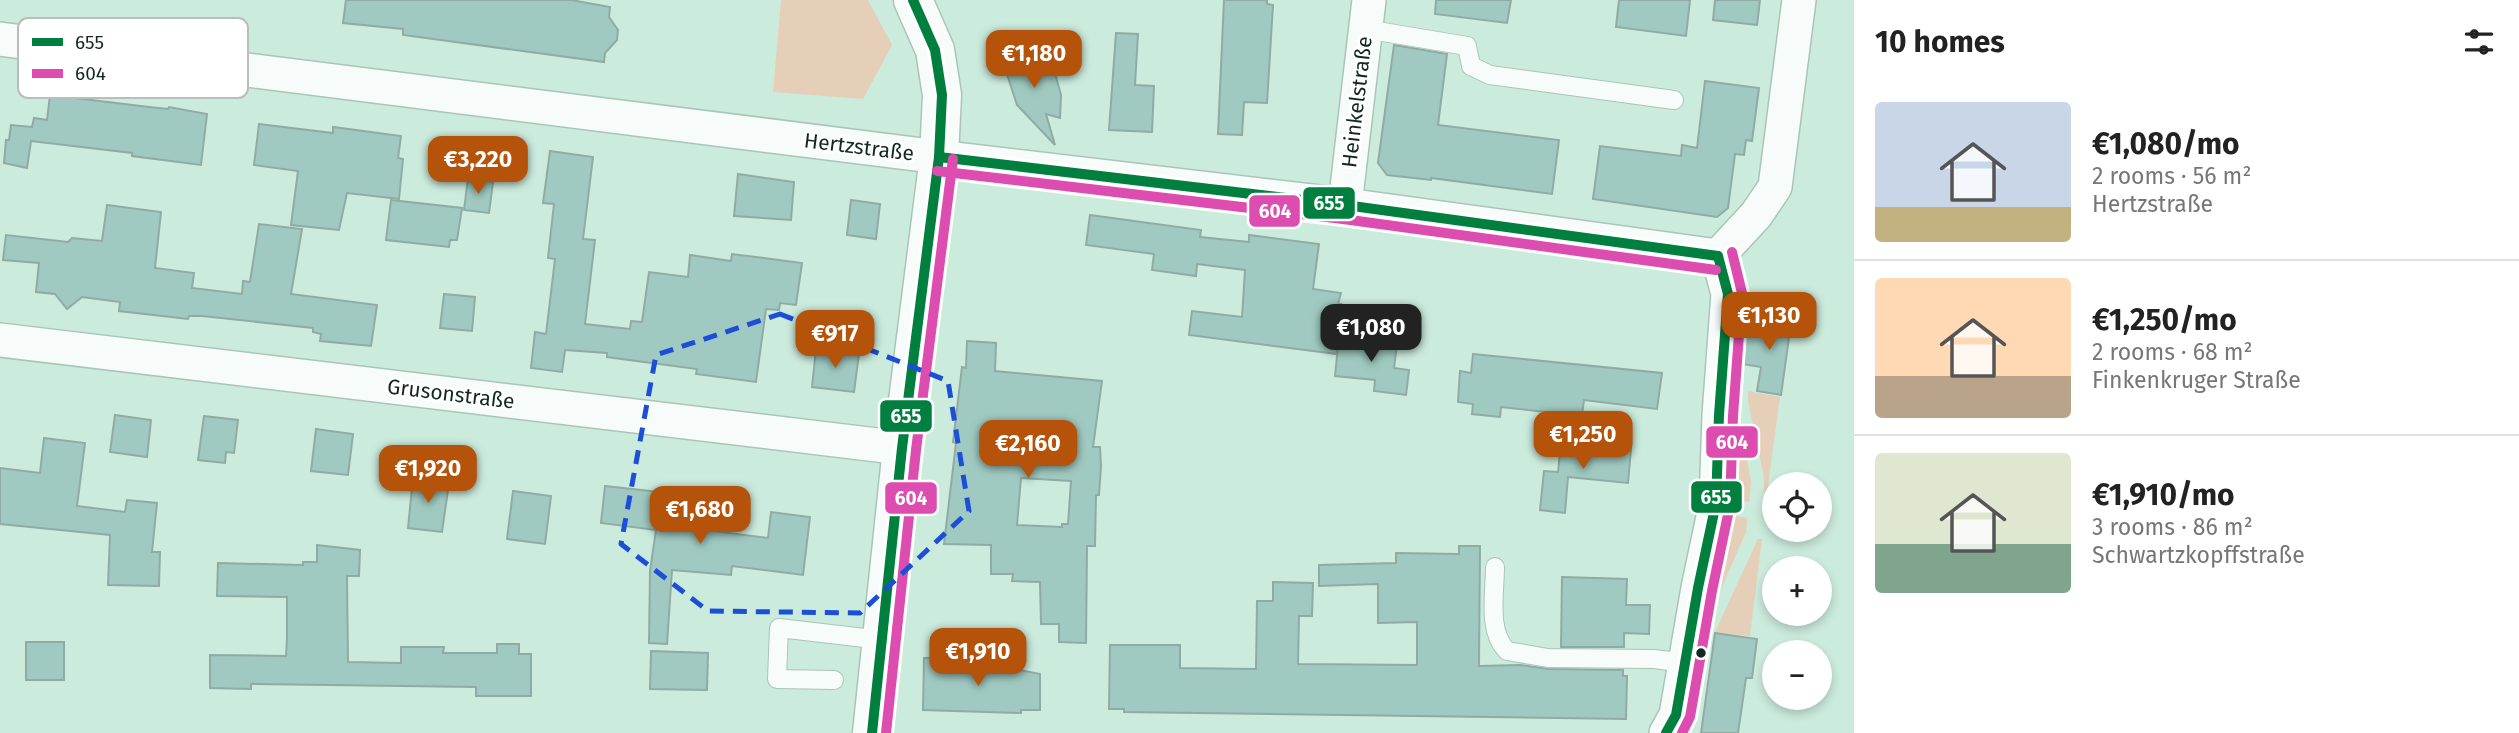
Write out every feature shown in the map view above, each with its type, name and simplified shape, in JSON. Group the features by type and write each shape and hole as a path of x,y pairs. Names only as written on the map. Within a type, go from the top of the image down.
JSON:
{"street":[{"path":"872,733 902,447 939,157 942,95 935,50 913,0"},
{"path":"1666,733 1676,715 1716,503 1728,294 1718,256 1756,215 1775,187 1800,0"},
{"name":"Heinkelstraße","path":"1345,205 1367,14"},
{"name":"Hertzstraße","path":"0,39 18,41"},
{"name":"Hertzstraße","path":"248,70 1345,205 1718,256"},
{"name":"Grusonstraße","path":"0,341 902,447"}],"lane":[{"path":"1367,14 1467,46 1471,66 1490,75 1674,100"},
{"path":"1495,567 1495,630 1498,641 1507,651 1548,658 1654,659 1686,663"},
{"path":"834,680 777,679 779,628 882,640"}],"highlighted area":[{"path":"780,314 948,381 969,511 860,613 708,611 621,544 656,355"}],"shaded area":[{"path":"781,0 868,0 892,45 863,99 773,92"},
{"path":"1731,391 1734,391 1751,481 1749,502 1737,500 1738,463"},
{"path":"1748,391 1780,397 1770,472 1763,472"},
{"path":"1736,516 1747,518 1746,532 1711,612 1711,592 1725,559"},
{"path":"1758,539 1762,539 1750,636 1715,632"}],"building":[{"path":"346,0 571,0 610,7 609,17 618,30 617,40 605,53 604,62 403,35 403,29 343,23"},
{"path":"1224,0 1267,0 1267,4 1273,5 1267,103 1244,102 1242,135 1218,134"},
{"path":"1436,0 1511,0 1507,23 1435,14"},
{"path":"1619,0 1690,0 1686,36 1616,27"},
{"path":"1715,0 1760,0 1757,25 1713,20"},
{"path":"1116,33 1138,34 1135,85 1154,86 1152,132 1109,130"},
{"path":"1394,45 1447,54 1438,125 1559,140 1552,194 1387,175 1378,163"},
{"path":"1034,54 1040,73 1055,73 1061,95 1060,118 1046,114 1055,145 1017,105 1001,56"},
{"path":"1705,81 1759,88 1752,141 1746,140 1744,155 1735,154 1728,208 1717,217 1593,199 1600,146 1681,156 1682,145 1697,148"},
{"path":"50,98 169,107 207,114 201,165 132,156 132,153 31,141 27,168 4,163 6,140 9,140 11,125 32,127 34,118 47,120"},
{"path":"259,124 333,133 333,127 401,136 398,158 403,159 399,199 347,193 339,230 291,225 298,171 254,165"},
{"path":"550,151 593,157 583,239 595,240 585,324 630,329 631,321 642,322 649,272 688,277 690,255 731,261 732,254 802,263 796,305 780,303 779,310 766,309 756,382 696,374 697,369 607,357 607,353 565,350 562,372 531,368 535,332 546,334 555,259 548,258 554,204 543,203"},
{"path":"738,174 794,182 791,220 734,216"},
{"path":"468,178 493,182 489,213 464,210"},
{"path":"391,200 462,208 457,240 450,240 449,247 386,240"},
{"path":"851,200 880,204 876,239 847,235"},
{"path":"107,205 161,212 155,268 194,273 192,288 242,294 243,281 250,282 259,224 302,229 291,294 377,305 371,346 320,341 321,334 313,332 313,328 202,316 189,316 188,319 119,311 120,302 82,297 67,309 55,294 36,292 39,263 3,260 6,235 68,242 72,238 102,241"},
{"path":"1090,215 1201,230 1200,237 1249,242 1249,235 1319,244 1313,289 1341,293 1338,304 1341,304 1337,354 1189,335 1192,311 1242,317 1245,270 1197,264 1196,276 1152,270 1154,254 1086,245"},
{"path":"444,294 475,297 472,331 440,328"},
{"path":"1770,313 1792,316 1781,395 1757,391 1761,367 1742,364 1747,324 1768,327"},
{"path":"1339,336 1397,344 1394,368 1409,370 1406,395 1374,391 1375,380 1335,376"},
{"path":"967,341 996,343 995,371 1102,381 1093,447 1100,447 1101,466 1099,495 1096,495 1095,546 1087,546 1086,643 1059,642 1059,624 1041,624 1040,582 1012,581 1013,574 991,574 991,545 944,544 962,367 966,368","holes":["1021,478 1071,481 1068,524 1062,524 1062,527 1017,525"]},
{"path":"816,349 859,354 854,392 812,387"},
{"path":"1473,354 1662,373 1657,409 1584,400 1581,423 1544,420 1545,412 1501,407 1500,417 1472,414 1473,404 1458,402 1460,371 1471,373"},
{"path":"115,415 151,420 147,457 110,452"},
{"path":"204,416 238,420 234,453 226,452 225,463 198,460"},
{"path":"316,429 353,434 348,475 311,471"},
{"path":"44,438 85,443 77,506 125,512 127,500 157,503 152,552 160,552 159,586 108,585 110,535 0,524 0,468 40,473"},
{"path":"1561,442 1631,449 1628,483 1568,477 1565,513 1540,510 1544,471 1558,472"},
{"path":"413,478 449,483 442,532 408,528"},
{"path":"605,486 677,494 674,526 768,538 771,512 810,517 803,575 732,566 731,575 672,570 667,644 649,643 650,571 656,530 601,523"},
{"path":"513,491 551,496 545,544 507,539"},
{"path":"317,545 360,550 359,576 347,576 348,662 401,663 401,647 444,647 443,653 497,653 497,644 519,644 519,654 531,654 531,696 476,696 476,687 251,684 251,689 210,688 210,655 286,656 287,597 217,596 218,563 303,565 303,562 317,562"},
{"path":"1459,546 1480,546 1479,666 1520,665 1548,669 1623,670 1623,676 1627,676 1626,719 1124,712 1124,709 1109,709 1110,645 1180,645 1180,668 1256,669 1257,601 1273,601 1273,582 1313,583 1312,616 1299,616 1298,664 1417,665 1417,622 1378,623 1378,584 1319,586 1319,565 1396,563 1396,553 1459,554"},
{"path":"1562,577 1627,579 1626,605 1650,605 1649,634 1624,633 1624,647 1561,647"},
{"path":"1715,633 1757,639 1752,678 1746,678 1738,733 1701,733"},
{"path":"26,642 64,642 64,680 26,680"},
{"path":"651,651 708,653 707,690 650,689"},
{"path":"924,658 962,658 962,667 1010,668 1040,674 1040,710 1021,710 1021,713 923,710"}],"transit line":[{"name":"655","path":"872,733 902,448 939,157 942,95 935,50 913,0"},
{"name":"655","path":"939,157 1345,205 1718,256"},
{"name":"604","path":"886,733 916,450 953,159"},
{"name":"604","path":"937,171 1343,219 1716,270"},
{"name":"604","path":"1682,733 1690,717 1730,505 1742,293 1732,252"},
{"name":"655","path":"1666,733 1676,715 1716,503 1728,294 1718,256"}]}
